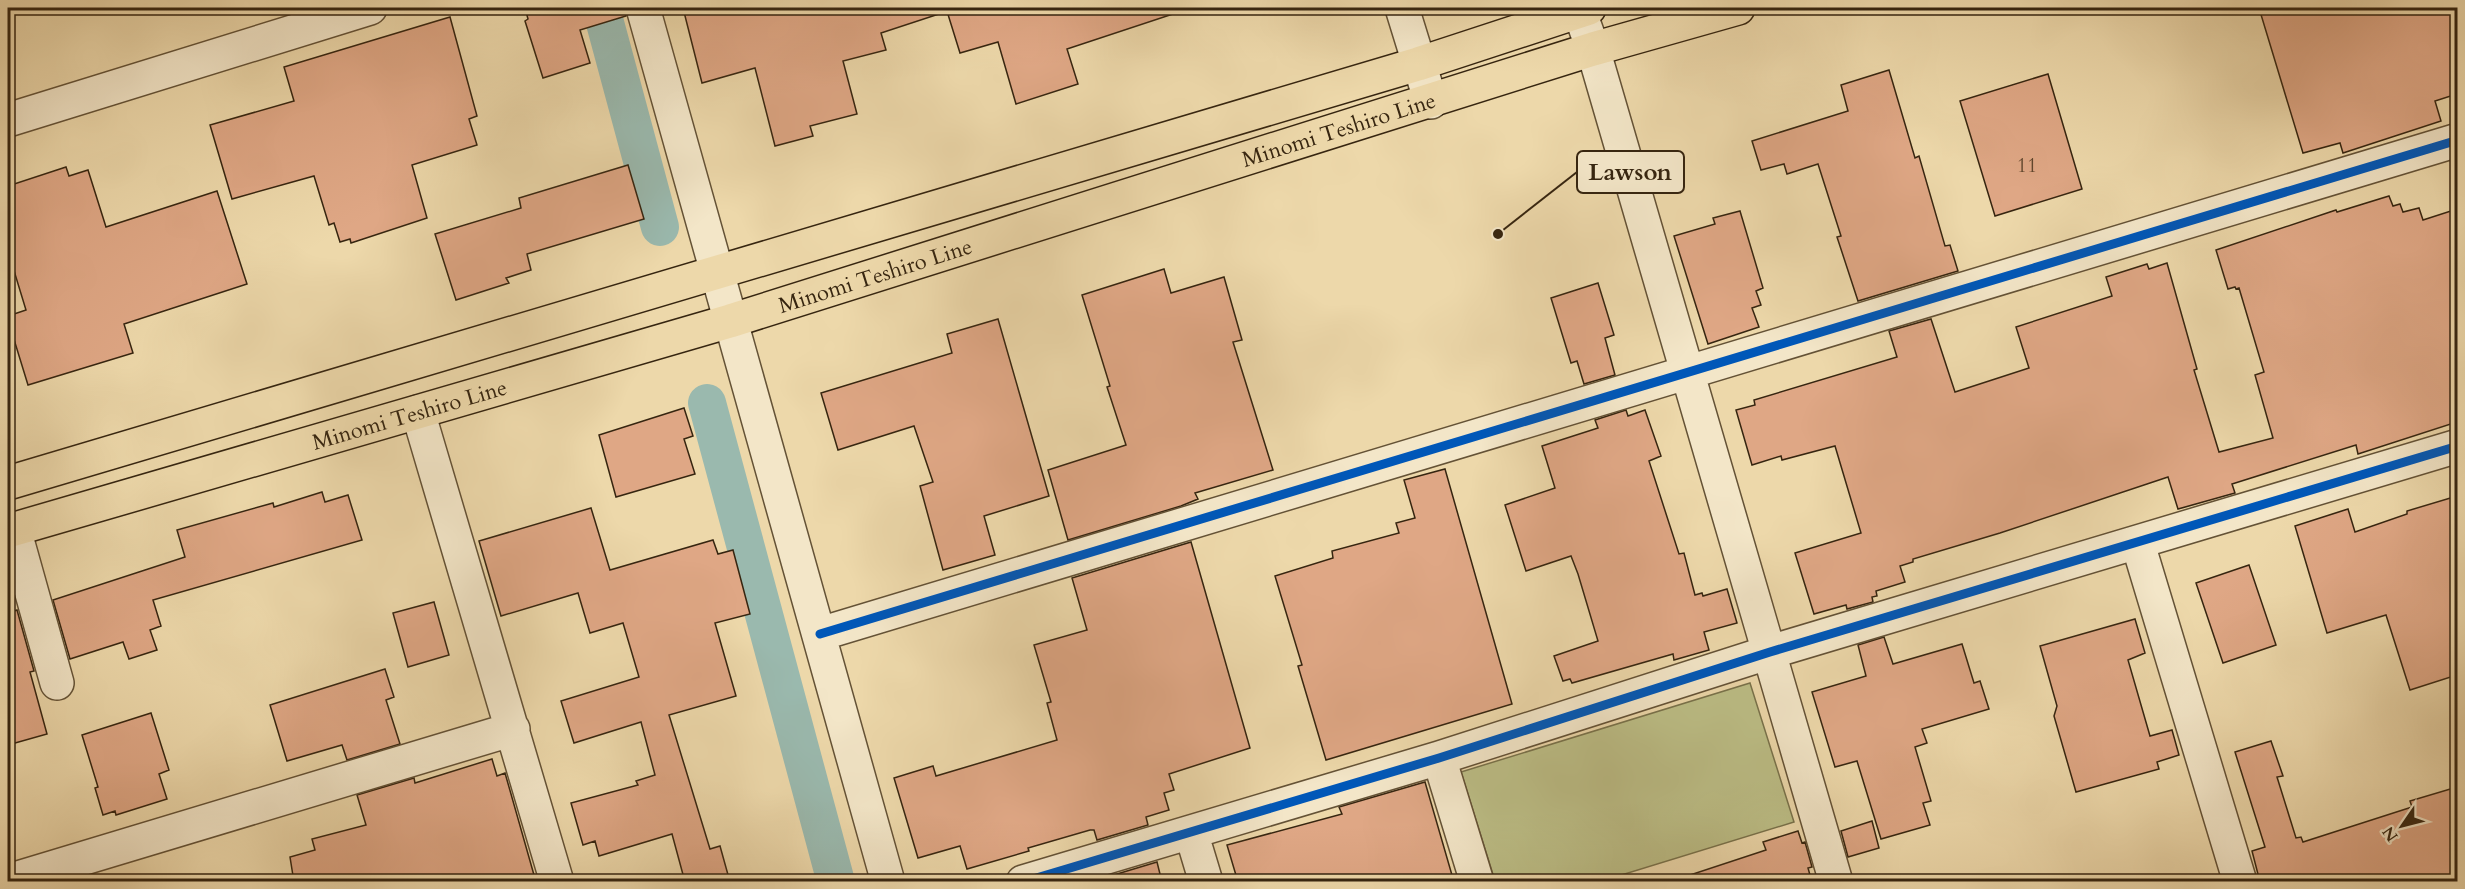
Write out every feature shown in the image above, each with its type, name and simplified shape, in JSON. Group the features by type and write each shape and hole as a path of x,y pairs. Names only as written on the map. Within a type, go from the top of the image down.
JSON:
{"main road":[{"name":"Minomi Teshiro Line","path":"10,530 730,321 1431,102 1593,49 1738,8"},
{"name":"Minomi Teshiro Line","path":"8,483 717,270 1418,64 1584,9"}],"street":[{"path":"8,120 314,15 370,8"},
{"path":"643,8 888,882"},
{"path":"1402,8 1431,102"},
{"path":"1584,9 1593,49 1836,882"},
{"path":"820,634 1688,374 2457,140"},
{"path":"418,412 557,882"},
{"path":"1023,882 1438,758 1770,652 2138,544 2457,446"},
{"path":"10,530 57,683"},
{"path":"2138,544 2240,882"},
{"path":"8,881 513,729"},
{"path":"1438,758 1477,882"},
{"path":"1191,832 1206,882"}],"green space":[{"path":"1750,683 1794,822 1602,881 1495,881 1461,772"}],"building":[{"path":"525,8 625,8 626,16 580,30 590,63 543,78 525,21 528,19"},
{"path":"683,8 941,8 942,13 881,33 886,50 843,61 857,114 810,126 813,136 775,146 755,68 702,83"},
{"path":"946,8 1175,8 1176,13 1067,49 1078,84 1016,104 998,42 960,53"},
{"path":"2259,8 2457,8 2457,94 2435,101 2441,121 2343,153 2340,143 2303,153"},
{"path":"450,17 477,116 469,119 477,145 412,165 427,218 351,243 350,239 340,242 334,223 329,225 314,176 232,199 210,125 294,101 284,67"},
{"path":"1889,70 1915,158 1919,156 1945,246 1950,245 1958,271 1858,301 1837,237 1841,236 1818,164 1787,174 1784,164 1761,170 1752,141 1848,111 1841,85"},
{"path":"2048,74 2082,189 1995,216 1960,101"},
{"path":"628,165 644,219 527,254 531,270 506,278 509,283 456,300 435,234 521,208 519,198"},
{"path":"66,167 69,176 88,170 106,227 217,191 247,284 124,324 133,353 28,385 8,320 8,316 26,310 8,251 8,186"},
{"path":"2389,196 2393,206 2400,204 2403,212 2419,208 2423,220 2457,209 2457,422 2358,454 2356,445 2232,484 2235,493 2178,509 2168,477 2000,533 1913,559 1913,562 1900,566 1905,582 1876,591 1877,596 1872,597 1873,602 1847,609 1846,605 1814,614 1795,553 1861,533 1835,446 1782,460 1781,456 1752,465 1736,410 1755,405 1754,400 1897,357 1889,331 1931,319 1955,392 2029,368 2016,327 2112,296 2106,277 2147,264 2149,269 2167,263 2197,369 2194,370 2219,452 2273,438 2255,375 2264,372 2239,288 2228,289 2216,250 2336,210 2337,212"},
{"path":"1740,211 1763,288 1756,291 1761,305 1752,308 1759,327 1708,344 1674,236 1715,224 1713,218"},
{"path":"1164,269 1171,293 1224,277 1242,340 1233,342 1273,470 1195,493 1198,499 1181,506 1068,540 1048,470 1126,445 1107,387 1110,386 1082,295"},
{"path":"1598,283 1614,335 1605,338 1615,375 1584,384 1577,361 1571,363 1551,298"},
{"path":"998,319 1049,496 984,516 995,555 943,570 920,486 933,482 914,426 838,450 821,393 952,353 947,334"},
{"path":"684,408 693,436 684,439 695,474 616,497 599,435"},
{"path":"1626,410 1628,416 1645,410 1661,456 1649,461 1679,554 1684,553 1695,595 1702,593 1703,596 1727,589 1737,623 1704,632 1709,650 1674,660 1673,654 1572,683 1570,679 1563,681 1554,656 1598,641 1578,574 1571,556 1526,571 1505,505 1555,488 1542,446 1598,428 1595,420"},
{"path":"1445,469 1512,704 1326,760 1298,666 1302,665 1275,576 1333,558 1332,551 1399,533 1396,523 1415,518 1404,480"},
{"path":"322,492 325,502 348,495 362,540 153,600 161,626 150,630 157,650 129,659 123,642 70,659 53,600 185,557 177,530 273,503 274,507"},
{"path":"2457,496 2457,675 2410,690 2386,615 2327,633 2295,526 2348,509 2355,532 2407,514 2407,511"},
{"path":"591,508 610,570 713,540 718,554 733,550 750,614 715,623 736,696 669,715 710,849 720,846 730,882 685,882 672,834 599,856 595,841 583,845 571,803 638,785 636,781 655,775 641,722 574,743 561,701 639,677 623,623 590,633 578,593 501,616 479,541"},
{"path":"1191,542 1250,748 1169,774 1174,790 1164,793 1169,810 1146,817 1148,825 1097,840 1094,830 1090,830 967,869 960,846 918,858 894,778 933,766 936,776 1057,740 1047,703 1051,702 1034,645 1087,630 1072,578"},
{"path":"2249,565 2276,645 2223,663 2196,583"},
{"path":"434,602 449,655 408,667 393,613"},
{"path":"17,610 34,671 30,672 47,734 8,745 8,613"},
{"path":"2135,619 2145,653 2128,660 2150,736 2172,730 2179,755 2157,762 2159,769 2076,792 2054,716 2057,706 2040,646"},
{"path":"1884,637 1893,664 1962,644 1974,683 1980,681 1989,709 1922,729 1927,743 1915,747 1931,801 1923,803 1930,825 1881,839 1857,761 1835,767 1812,692 1866,676 1858,645"},
{"path":"385,669 394,697 386,700 400,744 347,760 342,745 287,761 270,705"},
{"path":"151,713 169,770 159,774 167,799 116,815 115,811 103,815 95,788 98,787 82,735"},
{"path":"2271,741 2283,776 2277,777 2296,838 2301,837 2303,842 2412,807 2410,801 2457,787 2457,882 2260,882 2252,851 2265,847 2235,752"},
{"path":"492,759 497,776 505,773 536,882 294,882 290,857 315,850 312,839 366,825 357,795 414,778 415,783"},
{"path":"1425,782 1454,882 1238,882 1227,845 1342,814 1339,807"},
{"path":"1872,821 1879,848 1848,857 1841,831"},
{"path":"1798,831 1802,843 1805,842 1812,867 1808,868 1812,882 1688,882 1687,876 1766,850 1763,842"},
{"path":"1157,862 1162,882 1108,882 1107,877"}],"waterway":[{"path":"601,8 660,227"},
{"path":"707,403 836,882"}],"cycle path":[{"path":"820,634 2458,140"},
{"path":"1023,882 1439,758 1770,652 2458,446"}],"place":[{"name":"Lawson","path":"1498,234"}]}
